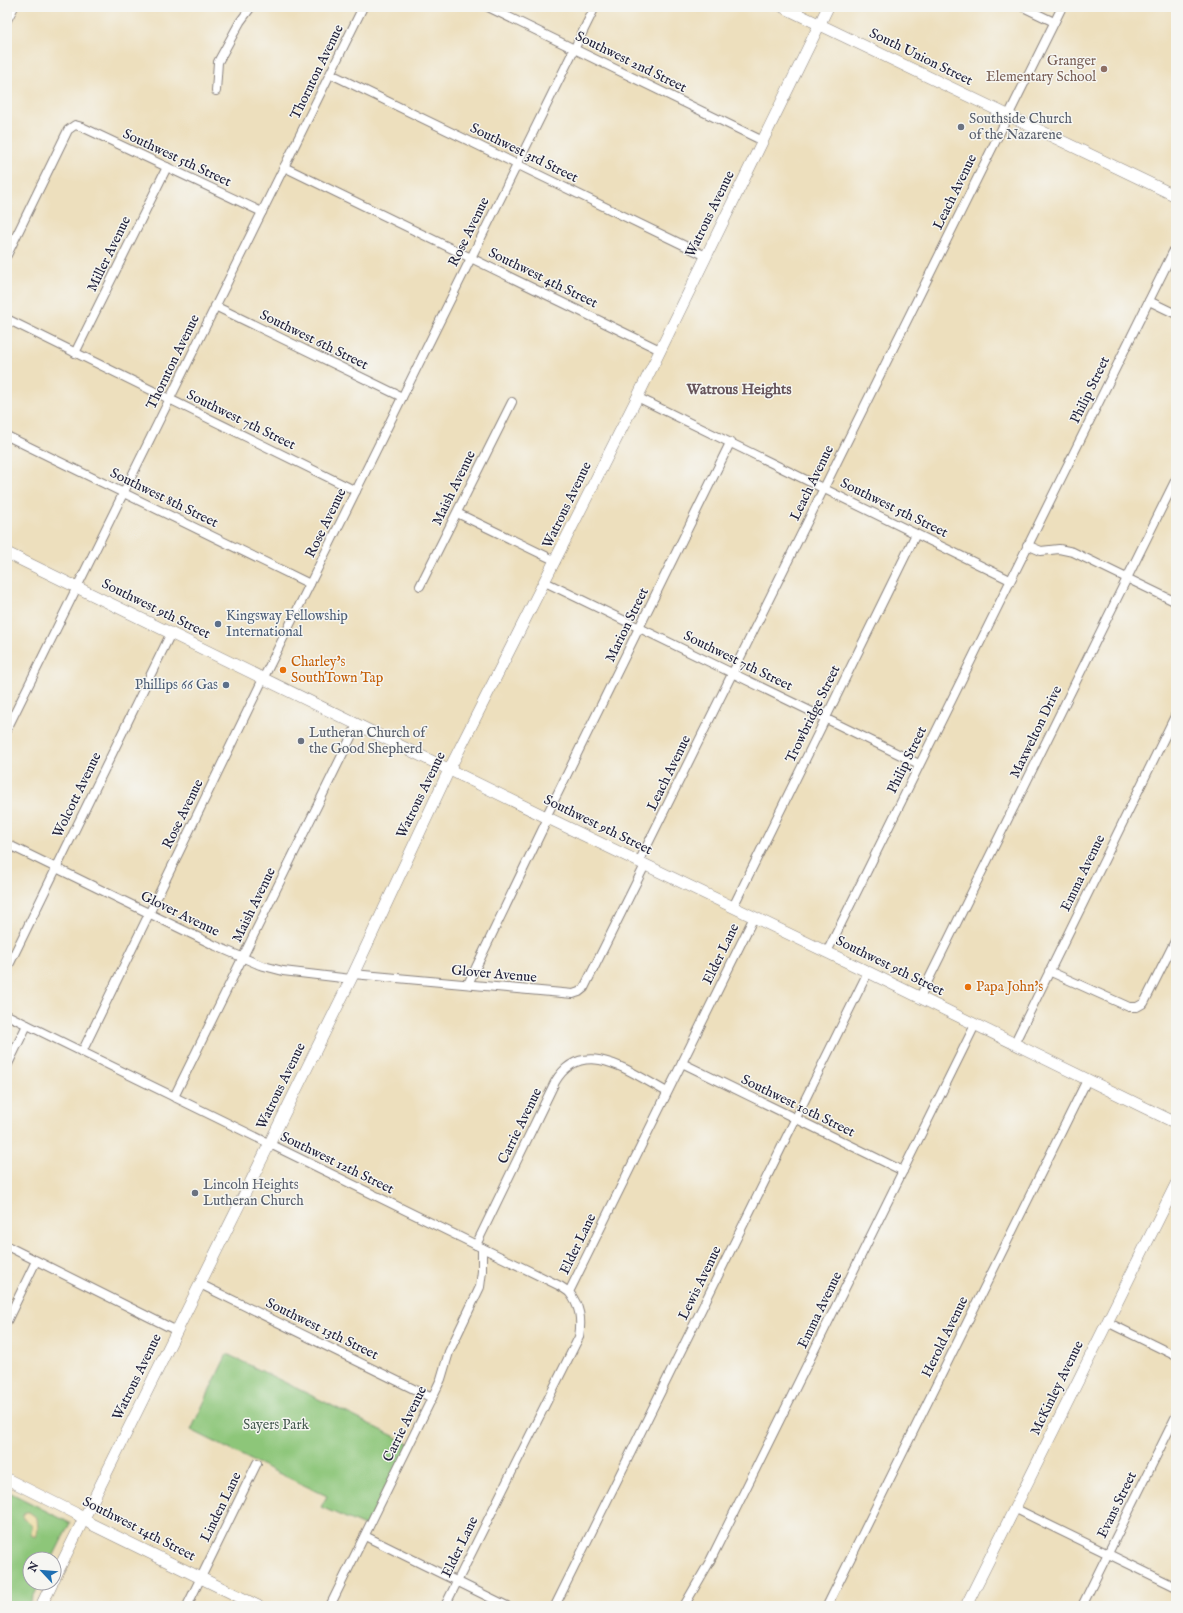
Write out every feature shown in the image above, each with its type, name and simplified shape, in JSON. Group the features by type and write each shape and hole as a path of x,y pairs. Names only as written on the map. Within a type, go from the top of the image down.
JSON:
{"street":[{"path":"7,20 14,7"},
{"path":"216,91 218,62 240,22 251,7"},
{"name":"Thornton Avenue","path":"7,729 76,586 364,7"},
{"name":"Southwest 2nd Street","path":"488,7 762,141"},
{"name":"Rose Avenue","path":"82,1052 310,584 595,7"},
{"name":"South Union Street","path":"784,7 1176,196"},
{"name":"Watrous Avenue","path":"62,1563 352,977 450,770 637,398 828,7"},
{"path":"1023,7 1054,22"},
{"name":"Leach Avenue","path":"584,988 732,673 1062,7"},
{"name":"Southwest 3rd Street","path":"331,74 706,256"},
{"name":"Southwest 5th Street","path":"7,255 68,130 75,125 262,212"},
{"name":"Miller Avenue","path":"75,353 167,167"},
{"name":"Southwest 4th Street","path":"284,167 660,350"},
{"name":"Philip Street","path":"827,952 1176,246"},
{"path":"1149,301 1176,314"},
{"name":"Southwest 6th Street","path":"215,306 402,397"},
{"name":"Southwest 7th Street","path":"7,320 356,491"},
{"name":"Southwest 5th Street","path":"637,398 1010,580"},
{"name":"Maish Avenue","path":"420,586 512,402"},
{"name":"Southwest 8th Street","path":"7,436 310,584"},
{"name":"Marion Street","path":"468,984 547,818 730,443"},
{"name":"Maxwelton Drive","path":"920,997 1176,479"},
{"path":"457,513 556,561"},
{"name":"Trowbridge Street","path":"733,907 916,534"},
{"path":"1028,545 1041,551 1059,550 1073,552 1176,602"},
{"name":"Southwest 9th Street","path":"7,553 547,818 920,997 1176,1123"},
{"name":"Southwest 7th Street","path":"545,582 919,764"},
{"name":"Wolcott Avenue","path":"7,969 171,633"},
{"path":"7,711 12,719"},
{"name":"Emma Avenue","path":"1014,1044 1175,718"},
{"name":"Maish Avenue","path":"174,1097 357,725"},
{"name":"Glover Avenue","path":"7,844 242,958 260,965 283,971 468,984 573,994 584,988"},
{"name":"Elder Lane","path":"446,1606 579,1336 581,1324 580,1312 575,1300 569,1292 754,917"},
{"path":"1049,971 1129,1007 1137,1007 1144,1003 1176,939"},
{"name":"Lewis Avenue","path":"555,1606 868,972"},
{"name":"Southwest 12th Street","path":"7,1015 479,1246 560,1286 569,1292"},
{"path":"7,1066 27,1025"},
{"name":"Emma Avenue","path":"684,1606 710,1561 975,1025"},
{"name":"Carrie Avenue","path":"330,1606 440,1380 449,1352 480,1287 482,1271 479,1246 561,1072 580,1060 591,1059 603,1061 618,1066 668,1092"},
{"name":"Southwest 10th Street","path":"682,1063 903,1171"},
{"name":"Herold Avenue","path":"827,1606 1087,1080"},
{"name":"McKinley Avenue","path":"966,1606 1176,1184"},
{"path":"7,1246 177,1331"},
{"path":"7,1321 36,1261"},
{"name":"Southwest 13th Street","path":"200,1284 432,1398"},
{"path":"1107,1322 1176,1356"},
{"name":"Evans Street","path":"1082,1606 1176,1416"},
{"name":"Linden Lane","path":"187,1606 257,1463"},
{"name":"Southwest 14th Street","path":"7,1479 75,1513 83,1519 258,1606"},
{"path":"1014,1508 1176,1587"},
{"path":"365,1536 507,1606"},
{"path":"41,1606 48,1591"}],"green space":[{"name":"Sayers Park","path":"227,1354 410,1444 369,1528 321,1507 327,1496 191,1430"},
{"path":"7,1491 70,1523 56,1551 22,1551 22,1591 36,1591 29,1606 7,1606"}],"sand":[{"path":"26,1512 29,1512 37,1518 38,1529 36,1537 31,1535 32,1526 23,1519 23,1515"}],"place":[{"name":"Granger Elementary School","path":"1104,69"},
{"name":"Southside Church of the Nazarene","path":"961,127"},
{"name":"Kingsway Fellowship International","path":"218,624"},
{"name":"Charley's SouthTown Tap","path":"283,670"},
{"name":"Phillips 66 Gas","path":"226,685"},
{"name":"Lutheran Church of the Good Shepherd","path":"301,741"},
{"name":"Papa John's","path":"968,987"},
{"name":"Lincoln Heights Lutheran Church","path":"195,1193"}],"district":[{"name":"Watrous Heights","path":"739,389"}]}
